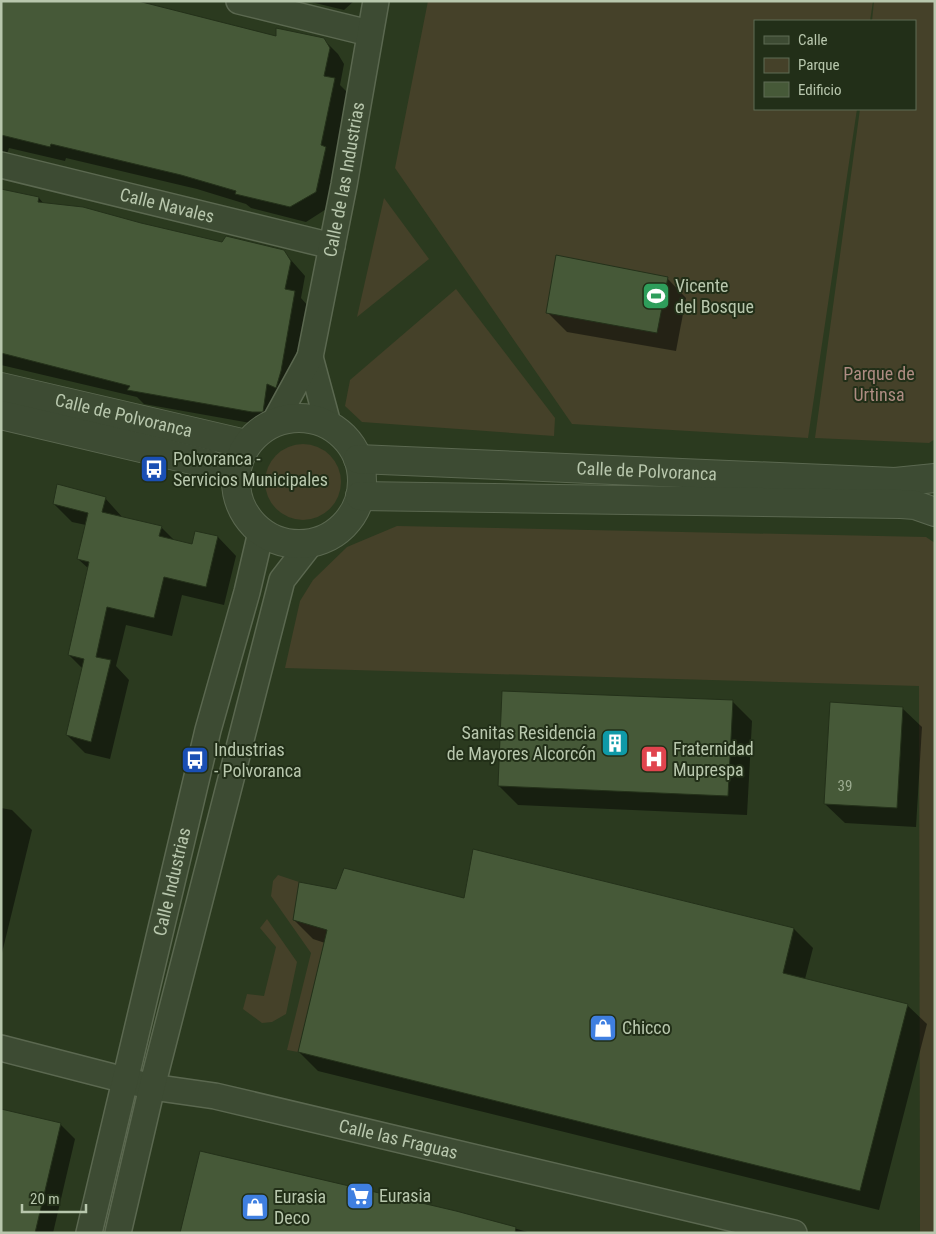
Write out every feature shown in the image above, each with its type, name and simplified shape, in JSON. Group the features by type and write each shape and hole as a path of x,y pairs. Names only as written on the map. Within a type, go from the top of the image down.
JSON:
{"street":[{"path":"239,1 369,33"},
{"name":"Calle de las Industrias","path":"274,423 310,357 376,1"},
{"name":"Calle Navales","path":"1,165 332,246"},
{"name":"Calle de las Industrias","path":"310,357 328,424"},
{"name":"Calle de Polvoranca","path":"1,387 246,444"},
{"name":"Calle de Polvoranca","path":"1,415 209,464 236,477"},
{"path":"292,418 310,418 328,424 346,439 358,459 362,477 360,496 352,514 339,529 310,544 286,542 260,532 245,514 238,499 236,477 238,463 246,444 258,432 274,423 292,418"},
{"name":"Calle de Polvoranca","path":"358,459 895,482 935,478"},
{"name":"Calle de Polvoranca","path":"360,496 900,504 915,505 935,512"},
{"name":"Calle Industrias","path":"89,1233 208,730 247,592 260,532"},
{"name":"Calle Industrias","path":"118,1233 152,1087 282,580 310,544"},
{"name":"Calle las Fraguas","path":"1,1048 125,1081 215,1096 794,1233"}],"green space":[{"name":"Vicente del Bosque","path":"428,1 873,1 870,20 754,20 754,110 857,110 808,438 572,424 395,168"},
{"name":"Parque de Urtinsa","path":"874,1 935,1 935,439 929,443 815,438 860,110 916,110 916,20 872,20"},
{"path":"384,198 429,259 357,317"},
{"path":"456,289 555,418 554,436 362,422 345,406 350,380"},
{"path":"303,444 318,447 330,455 338,467 341,482 338,497 330,509 318,517 303,520 288,517 276,509 268,497 265,482 268,467 276,455 288,447"},
{"path":"397,526 926,537 935,543 935,1233 920,1233 919,686 285,668 300,601 313,580 347,547"},
{"path":"278,875 299,882 293,920 327,930 298,1052 287,1050 311,953 271,896 273,881"},
{"path":"267,919 297,962 286,1014 272,1022 262,1023 243,1009 247,994 264,996 276,947 260,928"}],"building":[{"path":"1,1 138,1 276,36 276,28 324,38 330,48 324,76 335,78 321,145 326,147 316,192 290,207 235,194 236,191 181,175 51,144 50,147 1,135"},
{"path":"1,189 39,197 38,202 83,207 222,242 226,236 284,250 291,261 285,289 295,291 281,371 276,388 267,384 263,412 252,412 127,390 130,386 1,353"},
{"path":"556,255 668,277 657,333 546,313"},
{"path":"57,484 106,497 102,512 162,526 159,536 192,544 195,531 218,536 206,587 164,577 154,618 107,607 96,657 111,660 91,742 66,735 84,659 68,655 89,562 77,559 88,513 53,504"},
{"name":"Sanitas Residencia de Mayores Alcorcón","path":"502,691 733,700 728,796 498,786"},
{"path":"830,702 903,707 897,808 824,804"},
{"name":"Chicco","path":"473,849 794,928 783,973 908,1004 860,1191 298,1052 327,930 293,920 299,882 336,889 344,868 464,898"},
{"path":"1,1109 61,1123 35,1233 1,1233"},
{"name":"Eurasia Deco","path":"200,1151 456,1211 516,1227 515,1233 180,1233"}],"place":[{"name":"Vicente del Bosque","path":"656,296"},
{"name":"Polvoranca - Servicios Municipales","path":"154,469"},
{"name":"Sanitas Residencia de Mayores Alcorcón","path":"615,743"},
{"name":"Fraternidad Muprespa","path":"654,759"},
{"name":"Industrias - Polvoranca","path":"195,760"},
{"name":"Chicco","path":"603,1028"},
{"name":"Eurasia","path":"360,1196"},
{"name":"Eurasia Deco","path":"255,1207"}]}
